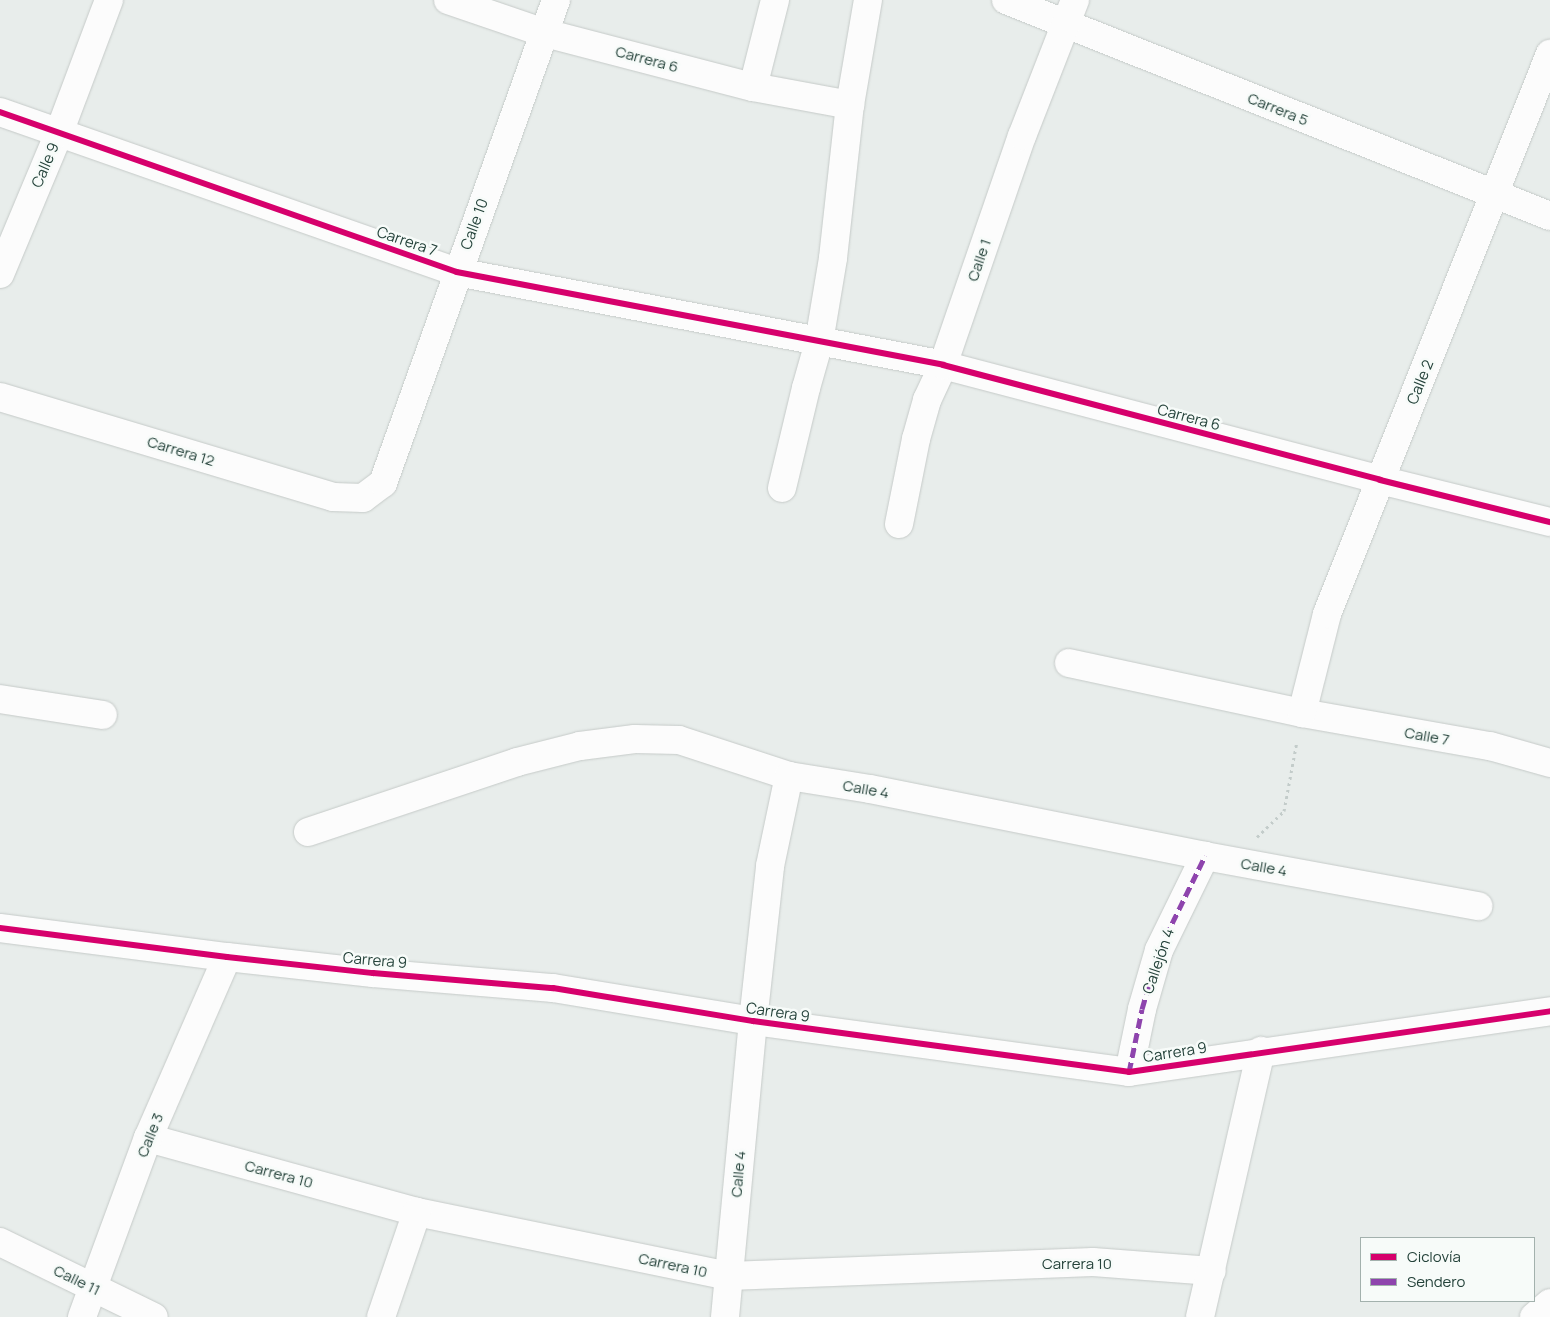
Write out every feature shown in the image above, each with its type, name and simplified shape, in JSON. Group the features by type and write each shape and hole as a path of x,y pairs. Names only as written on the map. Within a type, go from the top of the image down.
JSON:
{"street":[{"name":"Calle 9","path":"0,274 59,132 109,0"},
{"name":"Carrera 6","path":"448,0 545,33 753,87 850,106"},
{"name":"Calle 10","path":"363,498 383,482 556,0"},
{"path":"753,87 775,0"},
{"path":"782,488 806,388 820,342 833,258 850,106 868,0"},
{"name":"Carrera 5","path":"1006,0 1070,12 1494,196 1550,216"},
{"name":"Calle 1","path":"899,524 916,439 927,400 943,365 1022,136 1070,12"},
{"name":"Calle 2","path":"1302,713 1327,614 1550,54"},
{"name":"Carrera 7","path":"0,112 457,272 820,342"},
{"name":"Carrera 6","path":"820,342 943,365 1380,480 1550,522"},
{"name":"Carrera 12","path":"0,396 333,497 363,498"},
{"name":"Calle 7","path":"1069,663 1302,713 1490,746 1550,763"},
{"path":"0,699 103,715"},
{"path":"308,832 517,762 580,746 634,739 679,740 790,776"},
{"name":"Calle 4","path":"725,1317 752,1021 770,866 790,776 870,789 1204,856 1478,906"},
{"name":"Callejón 4","path":"1129,1072 1142,1009 1159,950 1204,856"},
{"name":"Carrera 9","path":"0,928 227,957 373,973 553,988 752,1021 1129,1072 1261,1051 1550,1011"},
{"name":"Calle 3","path":"82,1317 148,1138 227,957"},
{"path":"1200,1317 1261,1051"},
{"name":"Carrera 10","path":"148,1138 417,1212 729,1276 1094,1262 1212,1271"},
{"path":"382,1317 417,1212"},
{"name":"Calle 11","path":"0,1242 154,1317"},
{"path":"1534,1317 1550,1303"}],"path":[{"path":"1233,861 1284,810 1302,713"}],"marked path":[{"path":"1129,1072 1142,1009 1159,950 1205,856"}],"cycle path":[{"path":"0,112 457,272 943,365 1380,480 1550,522"},
{"path":"0,928 227,957 373,973 553,988 753,1021 1129,1072 1550,1011"}]}
